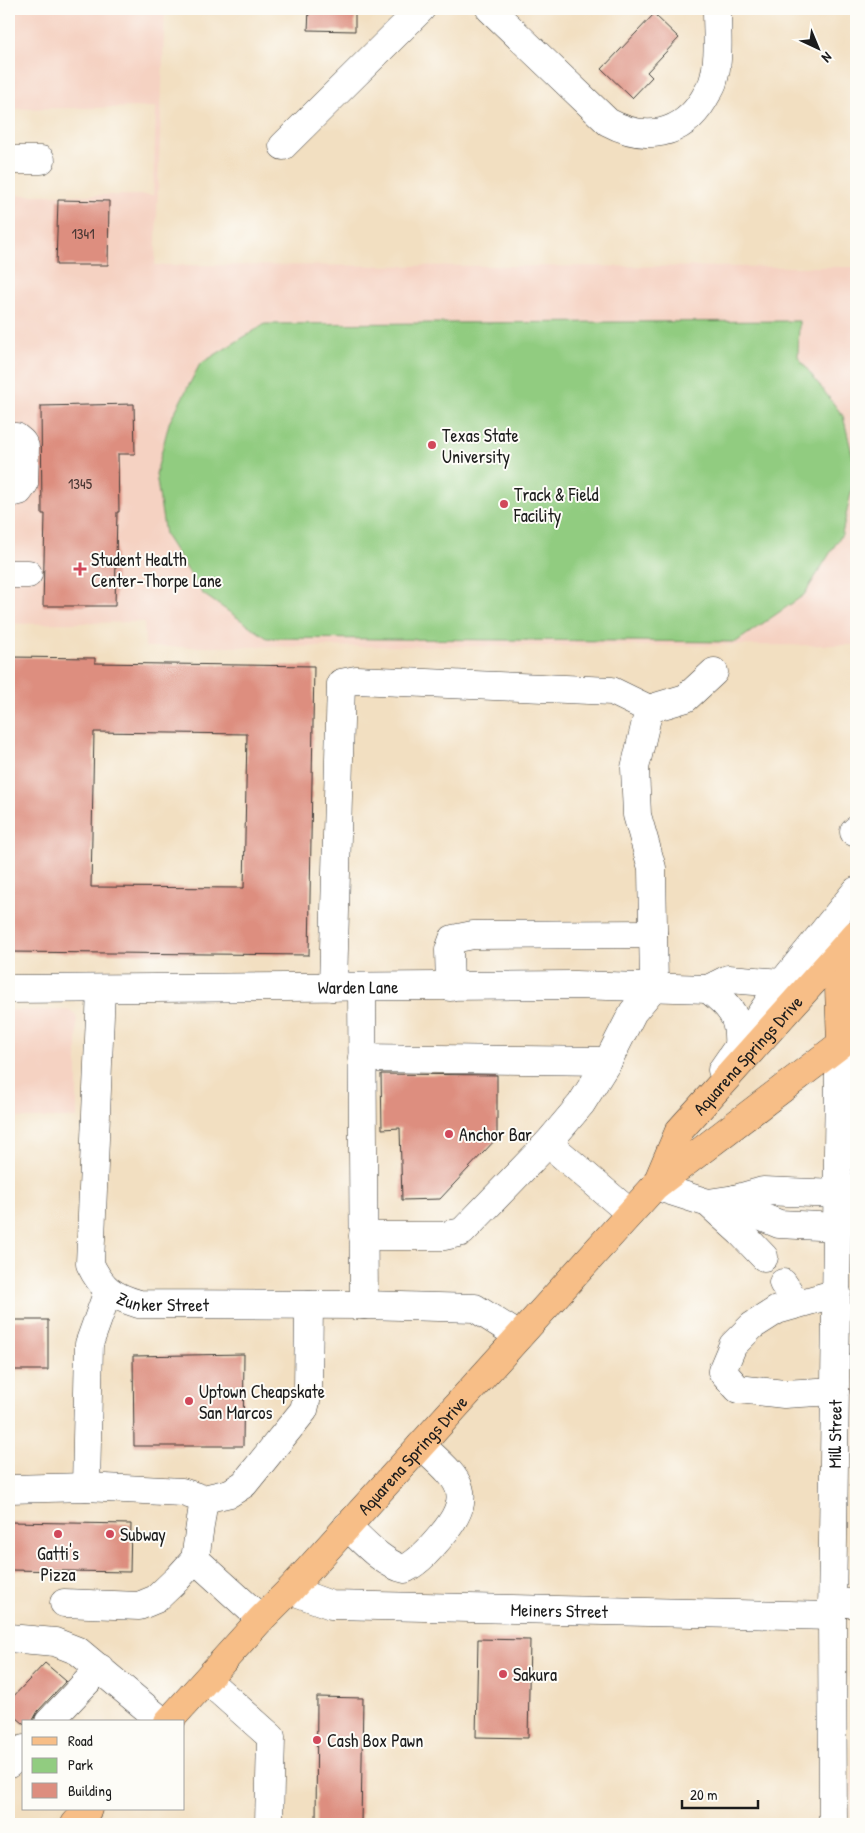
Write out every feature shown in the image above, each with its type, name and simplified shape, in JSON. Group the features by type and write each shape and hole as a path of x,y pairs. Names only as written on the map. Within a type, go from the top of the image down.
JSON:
{"main road":[{"name":"Aquarena Springs Drive","path":"655,1186 679,1131 856,934"},
{"path":"848,1036 839,988 856,968"},
{"name":"Aquarena Springs Drive","path":"170,1720 261,1619 290,1590 655,1186 848,1036"},
{"path":"75,1824 87,1810"}],"street":[{"path":"283,146 421,9"},
{"path":"490,9 608,122 622,130 641,134 672,129 690,118 702,103 713,84 717,64 717,9"},
{"path":"9,160 41,160"},
{"path":"9,437 16,437 25,447 24,484 19,491 9,493"},
{"path":"333,987 341,683 356,680 612,690 649,709 686,698 714,672"},
{"path":"363,1236 444,1236 462,1232 548,1143 580,1104 608,1061 633,1012 654,987 652,868 637,815 635,768 649,709"},
{"path":"856,830 854,832 856,834"},
{"path":"679,1131 782,983 856,891"},
{"path":"450,987 449,950 453,939 473,935 653,934"},
{"name":"Warden Lane","path":"9,989 575,985 708,989 728,979 782,983"},
{"path":"362,987 364,1305"},
{"name":"Zunker Street","path":"101,989 90,1264 97,1279 108,1291 120,1298 139,1304 364,1305 476,1308 519,1336"},
{"path":"708,989 728,1007 736,1020 739,1031 738,1047"},
{"name":"Mill Street","path":"833,1824 840,1607 835,1391 838,1075 848,1036"},
{"path":"362,1058 608,1061"},
{"path":"548,1143 630,1213"},
{"path":"655,1186 708,1203 764,1257"},
{"path":"708,1203 735,1199 763,1191 838,1194"},
{"path":"735,1199 752,1213 779,1224 838,1227"},
{"path":"86,1487 89,1344 108,1291"},
{"path":"835,1391 784,1394 738,1389 722,1371 733,1345 752,1326 777,1310 790,1294 837,1293"},
{"path":"9,1489 86,1487 182,1492 204,1499 230,1494 244,1484 304,1410 308,1392 309,1306"},
{"path":"347,1526 388,1563 405,1569 414,1564 438,1539 457,1516 462,1497 456,1480 450,1472 421,1445"},
{"path":"64,1603 139,1606 156,1599 195,1559 204,1499"},
{"path":"195,1559 261,1619"},
{"path":"405,1569 413,1607"},
{"name":"Meiners Street","path":"290,1590 331,1604 413,1607 840,1607"},
{"path":"9,1638 55,1642 78,1651 161,1720"},
{"path":"51,1720 100,1668"},
{"path":"207,1680 271,1737 269,1824"},
{"path":"9,1764 22,1751"}],"shaded area":[{"name":"Texas State University","path":"9,9 165,9 155,265 856,267 856,645 145,647 144,622 9,624 9,195 153,195 156,107 9,109"},
{"path":"9,1010 70,1010 75,1014 77,1019 77,1118 9,1118"},
{"path":"856,1202 856,1824 851,1824 853,1664"}],"green space":[{"name":"Track & Field Facility","path":"799,321 798,357 843,416 856,470 842,534 804,595 736,642 267,638 203,594 165,535 156,474 169,423 200,364 265,324"}],"building":[{"path":"309,9 355,9 355,31 308,30"},
{"path":"654,14 679,38 647,72 652,77 632,98 602,69"},
{"path":"58,200 109,201 108,265 56,265"},
{"path":"134,404 135,454 118,454 119,512 117,512 115,606 43,606 45,514 42,514 41,406"},
{"path":"9,657 95,658 95,663 314,666 309,955 9,952","holes":["94,732 247,734 244,888 91,887"]},
{"name":"Anchor Bar","path":"381,1074 497,1075 497,1138 440,1199 402,1200 400,1128 382,1129"},
{"path":"9,1320 48,1320 48,1370 9,1370"},
{"name":"Uptown Cheapskate San Marcos","path":"244,1354 243,1446 134,1446 133,1356"},
{"path":"9,1522 131,1524 130,1572 9,1570"},
{"name":"Sakura","path":"478,1639 530,1640 528,1738 476,1737"},
{"path":"45,1663 66,1681 38,1711 33,1720 22,1720 22,1722 9,1711 9,1701"},
{"path":"317,1697 363,1698 361,1824 316,1824"}],"place":[{"name":"Texas State University","path":"432,445"},
{"name":"Track & Field Facility","path":"504,504"},
{"name":"Student Health Center-Thorpe Lane","path":"80,569"},
{"name":"Anchor Bar","path":"449,1134"},
{"name":"Uptown Cheapskate San Marcos","path":"189,1401"},
{"name":"Gatti's Pizza","path":"58,1534"},
{"name":"Subway","path":"110,1534"},
{"name":"Sakura","path":"503,1674"},
{"name":"Cash Box Pawn","path":"317,1740"}]}
